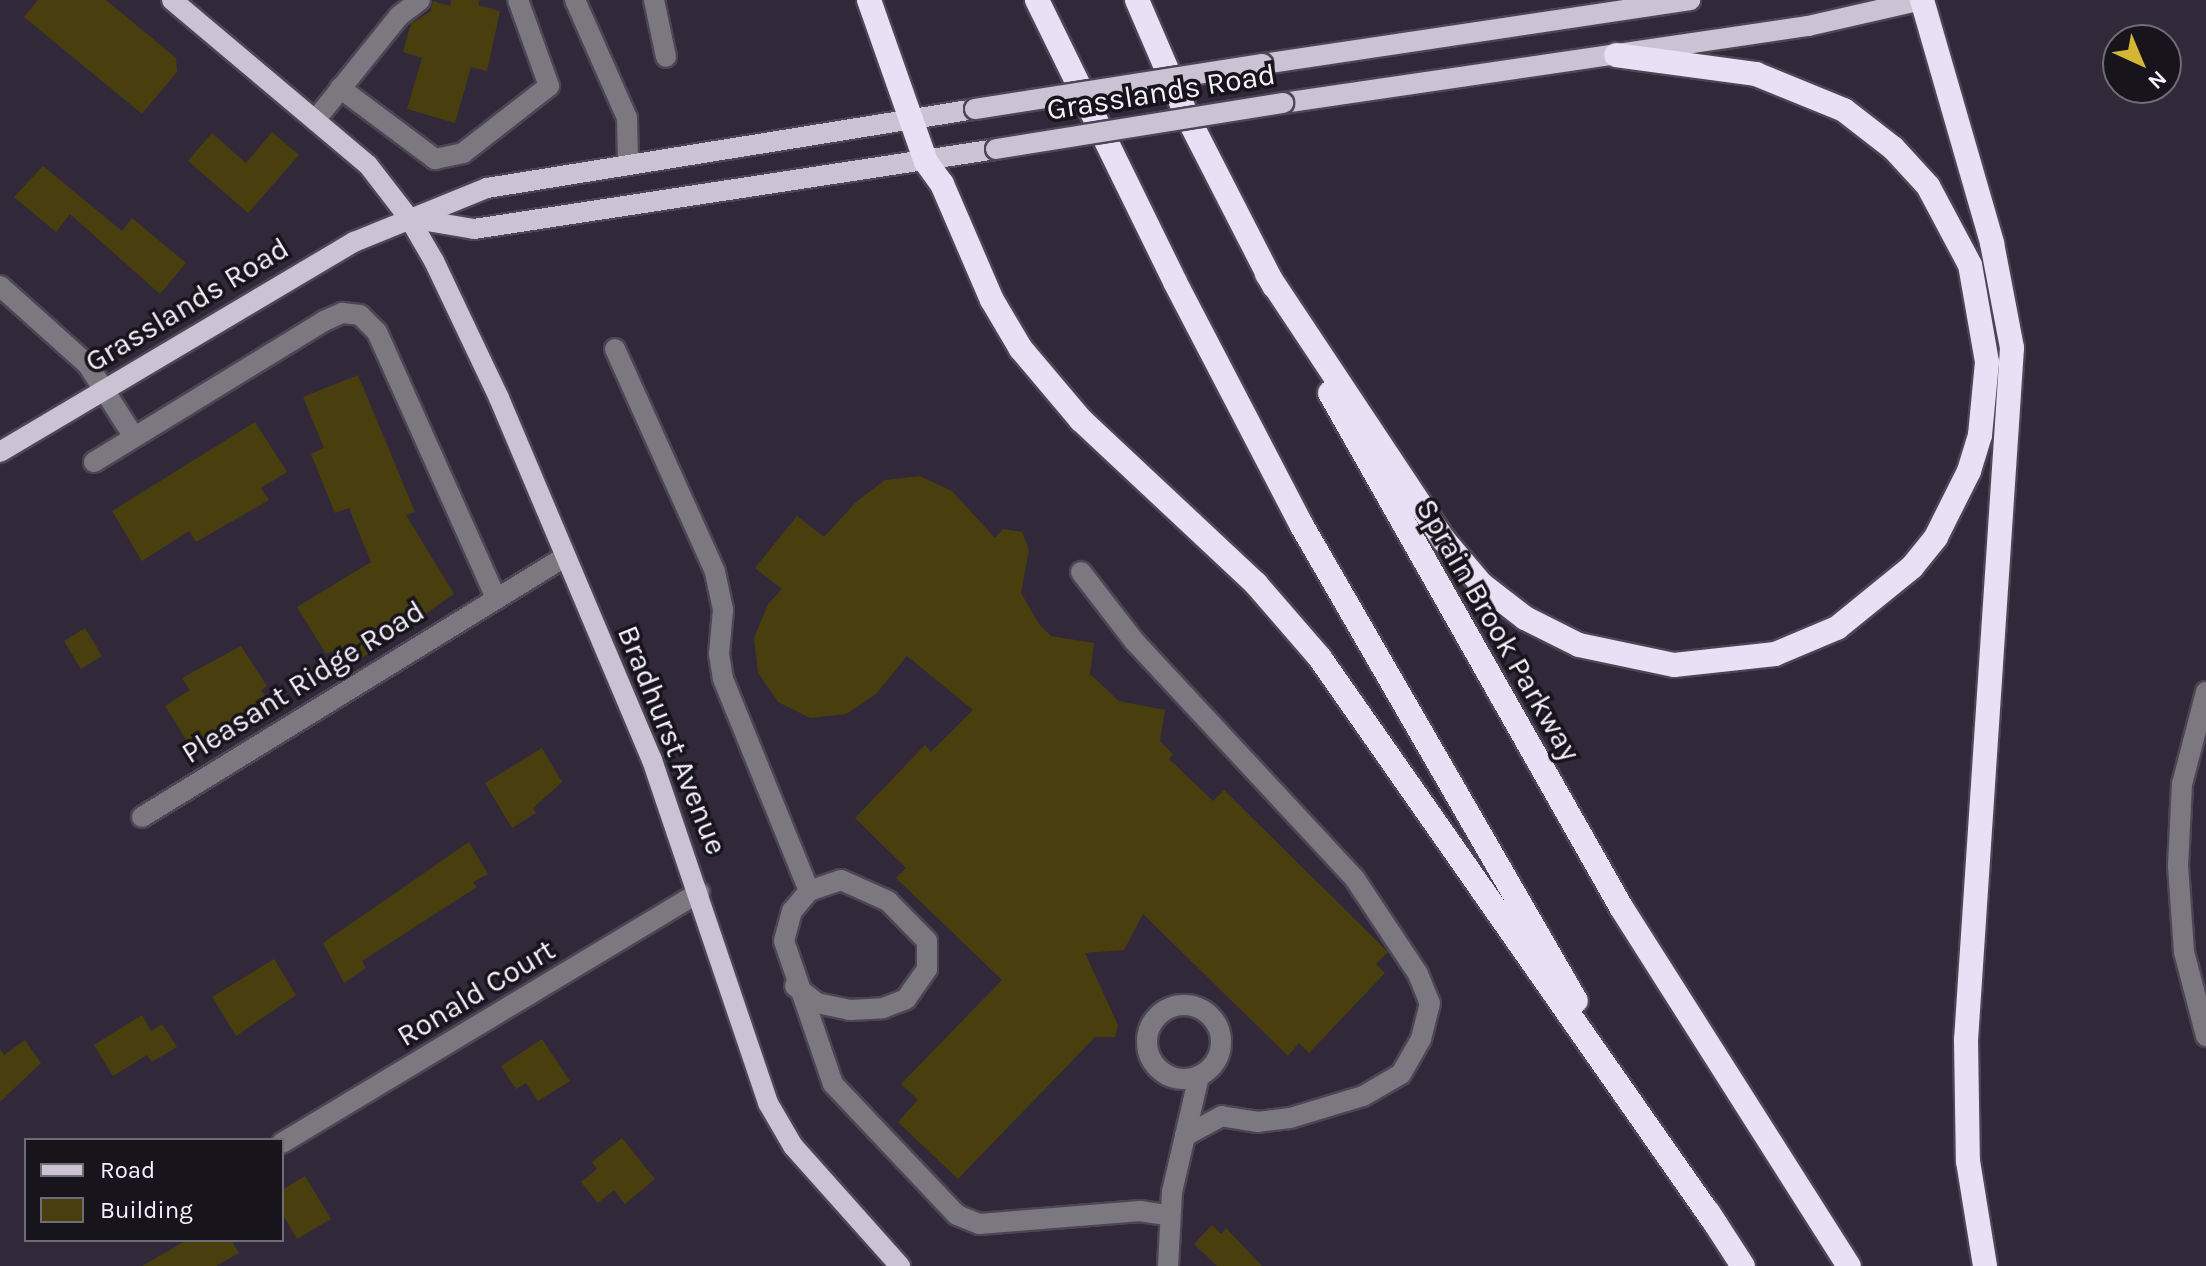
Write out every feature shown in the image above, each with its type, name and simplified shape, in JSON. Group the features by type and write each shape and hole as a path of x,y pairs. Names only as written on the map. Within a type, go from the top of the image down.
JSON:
{"highway":[{"path":"869,0 926,162 942,184 1005,324 1039,374 1081,420 1256,584 1320,658 1715,1223"},
{"path":"1037,0 1182,297 1387,680 1526,918 1743,1266"},
{"name":"Sprain Brook Parkway","path":"1137,0 1187,116 1267,274 1544,776 1715,1060 1849,1266"},
{"path":"1922,0 1995,254 2012,348 1966,1040 1968,1161 1985,1266"},
{"path":"1267,274 1443,539 1481,584 1525,618 1579,645 1674,665 1775,654 1837,628 1912,567 1936,537 1969,471 1986,399 1987,362 1970,265 1928,186 1893,148 1844,110 1756,74 1616,55"}],"main road":[{"name":"Bradhurst Avenue","path":"172,0 317,118 368,165 409,218 451,290 652,760 768,1103 793,1146 900,1266"},
{"name":"Grasslands Road","path":"0,452 354,242 487,188 628,162 1690,0"},
{"name":"Grasslands Road","path":"409,218 474,229 926,162 1283,103 1808,26 1922,0"}],"street":[{"path":"317,118 399,16 420,0"},
{"path":"340,88 435,159 463,153 549,86 518,0"},
{"path":"575,0 627,118 628,162"},
{"path":"654,0 666,57"},
{"path":"0,286 67,343 105,389 134,437"},
{"path":"94,462 324,321 342,313 360,315 377,332 496,598"},
{"path":"615,349 715,572 723,610 723,679 809,891"},
{"name":"Pleasant Ridge Road","path":"142,817 565,557"},
{"path":"1081,572 1135,642 1355,879 1418,974 1430,1003 1421,1039 1401,1074 1363,1096 1290,1118 1258,1122 1222,1116 1185,1136"},
{"path":"2206,692 2182,784 2178,866 2184,952 2206,1036"},
{"path":"795,986 817,1003 850,1010 883,1008 906,999 927,969 927,941 888,901 841,880 809,891 792,911 784,941 795,986 833,1084 957,1215 979,1224 1140,1211 1170,1216"},
{"name":"Ronald Court","path":"284,1142 699,892"},
{"path":"1168,1266 1175,1168 1199,1076"}],"building":[{"path":"38,0 106,0 176,58 177,72 142,114 24,17"},
{"path":"451,0 480,0 478,5 500,11 487,71 471,67 455,123 407,109 422,58 403,52 411,23 430,12 433,1 450,6"},
{"path":"272,132 299,155 248,213 188,161 212,133 246,163"},
{"path":"43,166 122,231 132,218 186,263 160,294 70,214 56,232 14,197"},
{"path":"358,375 415,512 406,515 454,594 346,669 334,650 326,654 297,607 371,562 349,508 335,513 311,454 324,448 303,397"},
{"path":"255,422 287,472 261,488 269,500 196,542 189,531 142,561 112,511"},
{"path":"920,476 952,491 995,538 1003,529 1022,532 1029,550 1021,593 1039,624 1051,636 1094,643 1090,674 1119,701 1165,710 1160,741 1173,754 1169,759 1213,801 1224,790 1388,952 1376,964 1385,973 1309,1053 1299,1043 1288,1056 1143,914 1124,950 1085,953 1118,1025 1115,1037 1095,1037 958,1179 898,1122 918,1100 901,1084 1002,980 896,878 906,868 855,818 925,745 931,752 973,710 907,656 876,694 846,714 810,718 778,702 758,673 754,638 768,604 782,589 755,568 797,516 824,537 856,502 885,480"},
{"path":"85,628 102,656 81,669 64,641"},
{"path":"241,646 267,686 261,690 274,709 231,739 228,734 196,755 165,706 190,690 182,678"},
{"path":"542,748 562,782 533,808 536,813 512,828 485,783"},
{"path":"469,842 488,874 473,882 477,887 362,961 366,968 344,983 323,943"},
{"path":"274,959 296,995 236,1036 212,997"},
{"path":"142,1015 151,1031 162,1024 177,1047 152,1062 147,1055 113,1076 94,1045"},
{"path":"542,1039 570,1081 538,1101 526,1083 516,1089 501,1066"},
{"path":"25,1040 41,1063 0,1102 0,1049 4,1055"},
{"path":"622,1138 655,1179 625,1204 614,1190 598,1203 581,1182 597,1169 592,1162"},
{"path":"305,1176 331,1219 297,1239 284,1216 284,1189"},
{"path":"1212,1225 1221,1234 1226,1228 1262,1266 1217,1266 1194,1244"},
{"path":"184,1242 232,1242 239,1253 216,1266 142,1266"}]}
